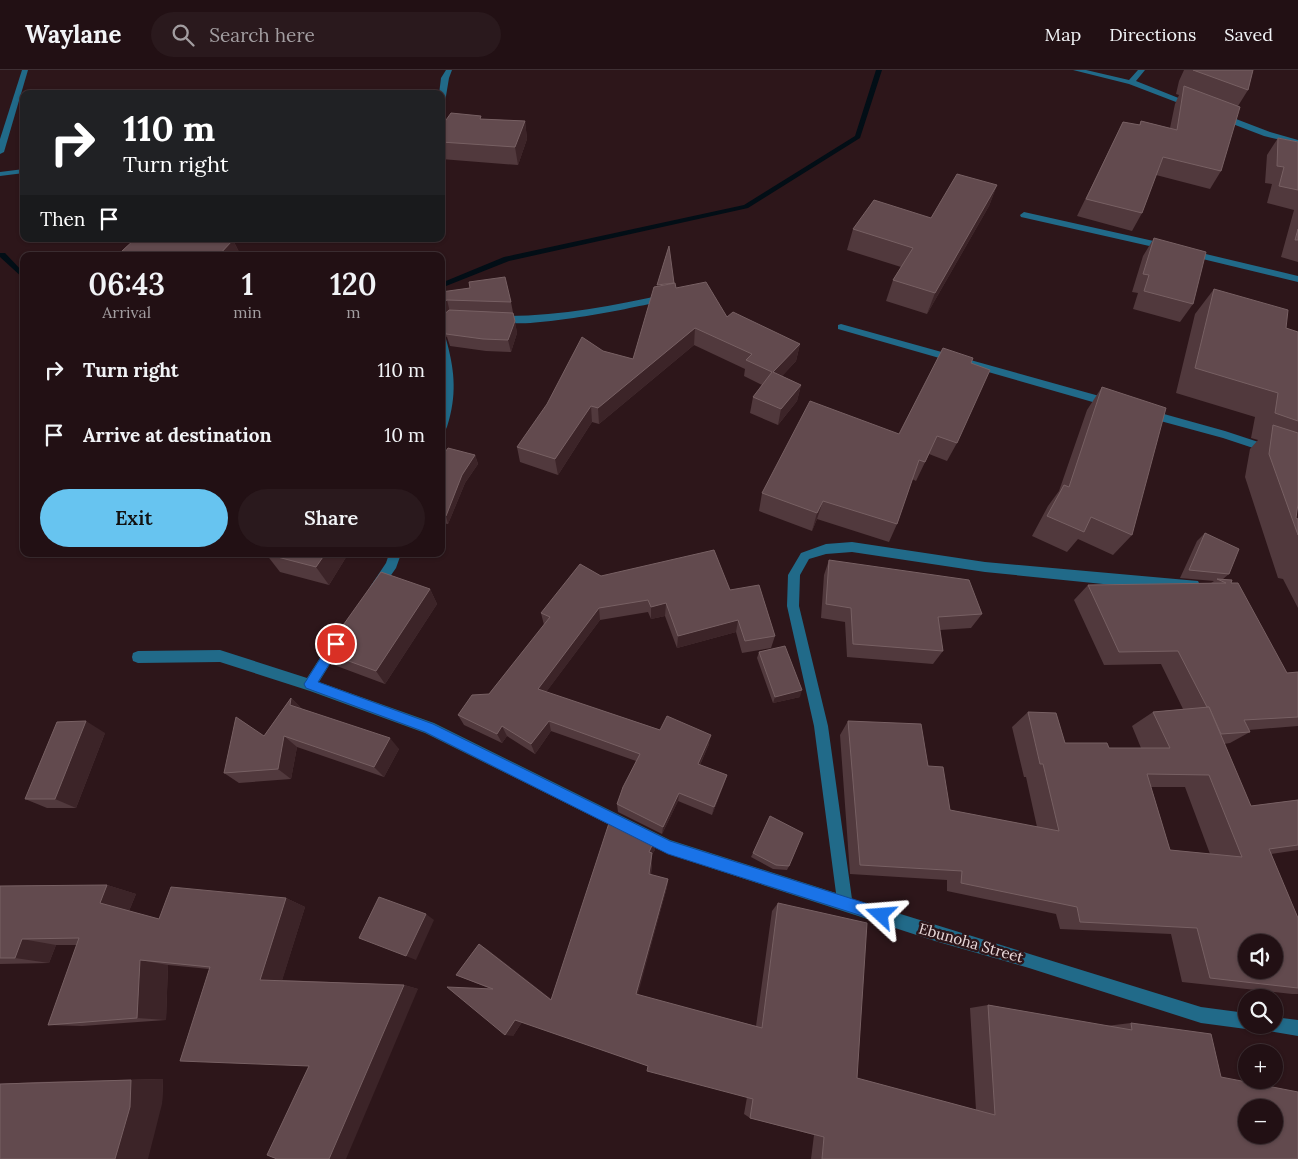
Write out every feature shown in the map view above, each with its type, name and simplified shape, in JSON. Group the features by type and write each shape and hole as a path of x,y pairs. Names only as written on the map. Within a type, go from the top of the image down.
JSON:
{"street":[{"path":"0,152 26,70"},
{"path":"443,90 445,78 449,70"},
{"path":"1076,70 1131,82 1203,110"},
{"path":"1131,82 1142,70"},
{"path":"1212,113 1266,134 1298,142"},
{"path":"0,174 20,172"},
{"path":"1024,215 1172,249"},
{"path":"1182,251 1298,279"},
{"path":"485,318 516,320 566,316 672,296"},
{"path":"841,327 1225,435 1298,459"},
{"path":"445,354 448,366 449,401 445,415"},
{"path":"845,903 821,726 793,606 794,576 805,556 826,549 852,547 985,567 1103,579 1205,586"},
{"path":"366,601 392,565 395,557"},
{"path":"310,684 345,630"},
{"name":"Ebunoha Street","path":"138,657 220,656 310,684 429,728 668,847 935,933 1029,960 1201,1015 1238,1020"},
{"path":"1283,1026 1298,1028"}],"building":[{"path":"1193,70 1253,70 1248,90"},
{"path":"1184,86 1240,107 1221,171 1163,157 1142,213 1086,199 1123,122 1140,125 1141,121 1177,130"},
{"path":"451,113 481,116 480,119 525,121 515,147 445,142 445,121"},
{"path":"1278,138 1298,142 1298,190 1279,186 1284,167 1277,166"},
{"path":"957,174 997,185 935,293 893,280 913,248 853,229 874,200 931,218"},
{"path":"1298,229 1298,240 1295,240"},
{"path":"1154,238 1206,252 1193,304 1144,291 1149,275 1143,274"},
{"path":"132,242 231,242 222,252 122,251"},
{"path":"669,246 674,283 657,285"},
{"path":"505,277 511,302 445,301 445,291 470,288 469,282"},
{"path":"706,282 727,317 733,312 800,344 773,372 801,385 781,409 753,397 772,372 746,360 752,354 695,328 598,408 591,406 555,459 517,447 547,404 582,337 603,351 633,359 654,287 675,283 676,288"},
{"path":"1214,289 1288,310 1286,328 1298,332 1298,421 1275,413 1278,393 1195,368"},
{"path":"449,310 513,313 515,321 508,340 483,339 446,334 445,314"},
{"path":"943,348 973,358 971,363 990,370 957,443 937,436 925,462 919,460 897,524 823,501 817,513 762,493 810,401 899,434"},
{"path":"1102,387 1166,408 1132,535 1091,517 1084,532 1047,516 1064,485 1069,487"},
{"path":"1273,425 1298,433 1298,504 1296,518 1298,519 1298,535 1269,454"},
{"path":"448,448 475,455 462,475 446,516 445,516 445,452"},
{"path":"1205,533 1239,549 1229,574 1189,570"},
{"path":"714,550 730,590 759,585 775,636 745,641 738,620 678,636 666,603 651,607 648,600 599,608 538,689 660,730 667,716 711,735 698,764 727,775 714,807 679,793 663,827 617,804 623,787 640,754 549,721 531,744 502,726 497,734 458,715 472,695 489,694 550,617 541,613 580,564 601,576"},
{"path":"278,557 323,557 316,567"},
{"path":"829,560 969,580 982,614 938,617 943,651 853,644 851,608 826,604"},
{"path":"381,572 430,589 376,671 324,652"},
{"path":"1217,579 1232,580 1231,583 1238,583 1287,673 1298,672 1298,717 1244,720 1250,732 1221,734 1209,707 1207,707 1178,651 1119,652 1088,585 1226,583"},
{"path":"785,646 802,690 775,697 759,652"},
{"path":"291,698 290,705 390,738 374,767 284,736 278,769 224,773 236,717 264,736"},
{"path":"1209,707 1251,806 1298,800 1298,845 1269,849 1298,918 1298,988 1210,978 1197,928 1080,922 1077,907 961,883 962,871 860,865 848,721 921,724 928,766 943,767 950,810 1059,831 1028,712 1056,713 1065,743 1107,743 1109,748 1170,748 1153,712","holes":["1147,774 1209,775 1242,857 1170,850"]},
{"path":"86,721 55,799 25,799 57,722"},
{"path":"770,816 803,833 789,866 776,865 753,853"},
{"path":"611,817 655,839 649,852 652,853 649,874 668,879 636,994 762,1028 778,903 867,923 857,1078 995,1115 988,1005 1132,1030 1131,1023 1211,1034 1221,1077 1238,1080 1238,1089 1283,1089 1298,1092 1298,1159 822,1159 824,1137 750,1118 753,1099 647,1071 648,1066 515,1020 505,1035 447,987 493,989 456,975 479,944 551,1000"},
{"path":"107,885 100,903 159,919 171,887 286,898 260,980 404,985 329,1159 277,1159 267,1155 309,1066 180,1061 210,967 140,960 137,1018 48,1025 79,938 22,939 15,958 0,958 0,886"},
{"path":"379,897 426,914 406,956 359,938"},
{"path":"131,1080 130,1107 115,1159 0,1159 0,1084"}],"waterway":[{"path":"445,284 507,259 746,207 858,137 879,70"},
{"path":"0,255 20,273"}],"route":[{"path":"336,644 310,684 429,728 668,847 881,915"}]}
